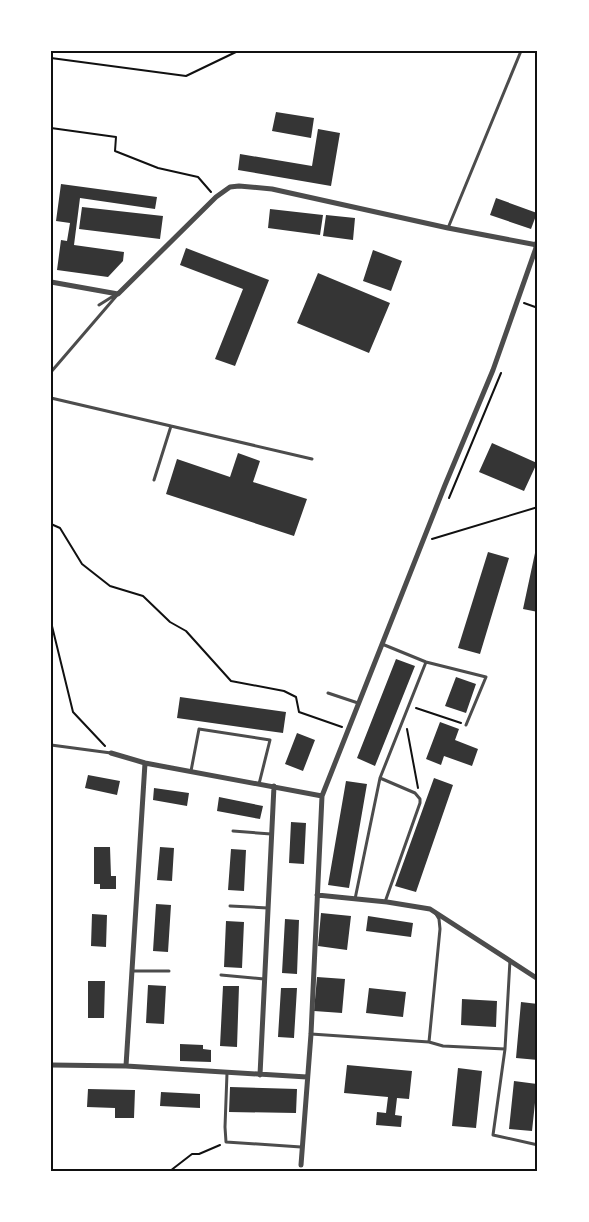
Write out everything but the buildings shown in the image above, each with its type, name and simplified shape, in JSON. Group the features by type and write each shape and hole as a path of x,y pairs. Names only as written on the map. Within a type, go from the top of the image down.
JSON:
{"street":[{"path":"51,282 118,294 216,197 230,187 239,186 272,190 537,245 494,370 445,485 322,796 311,1034 306,1077 301,1165"},
{"path":"111,753 144,763 322,796"},
{"path":"126,1066 144,763"},
{"path":"260,1075 274,786"},
{"path":"317,895 385,902 430,910 538,979"},
{"path":"51,1065 126,1066 306,1077"}],"lane":[{"path":"448,228 521,51"},
{"path":"99,305 118,294"},
{"path":"51,372 118,294"},
{"path":"51,398 312,459"},
{"path":"154,480 171,426"},
{"path":"381,644 426,662 486,677 466,724"},
{"path":"355,899 380,778 426,662"},
{"path":"328,693 358,703"},
{"path":"191,771 199,729 270,740 260,784"},
{"path":"51,745 111,753"},
{"path":"380,778 415,793 420,799 385,902"},
{"path":"233,831 272,834"},
{"path":"230,906 268,908"},
{"path":"429,1042 440,929 436,913"},
{"path":"510,960 505,1049 493,1135 538,1145"},
{"path":"132,970 169,971"},
{"path":"221,975 265,980"},
{"path":"311,1034 429,1042 443,1046 505,1049"},
{"path":"227,1072 226,1142 301,1147"}],"path":[{"path":"51,58 186,76 238,51"},
{"path":"51,128 116,137 115,152 158,168 198,176 212,193"},
{"path":"522,302 538,308"},
{"path":"447,502 501,373"},
{"path":"436,530 432,539 538,507"},
{"path":"51,524 60,528 82,564 110,586 143,596 170,622 186,632 231,681 284,691 296,697 300,712 347,729"},
{"path":"51,622 73,712 111,753"},
{"path":"409,705 466,724"},
{"path":"404,717 420,799"},
{"path":"170,1171 192,1154 199,1154 226,1142"}]}
